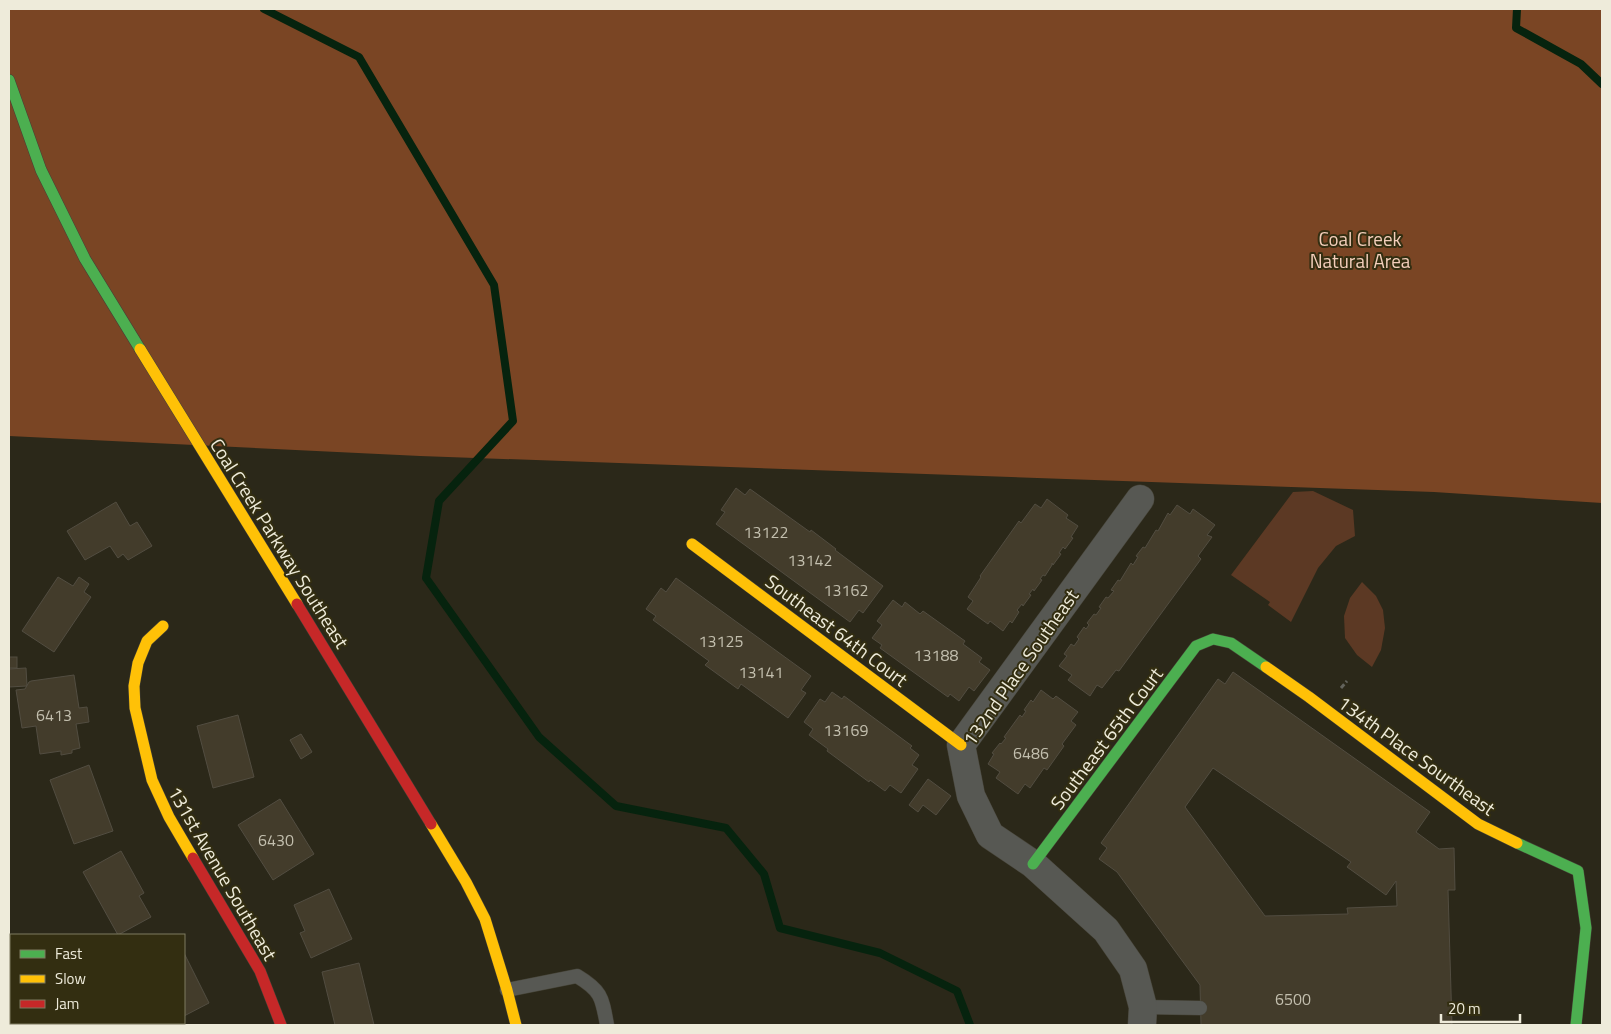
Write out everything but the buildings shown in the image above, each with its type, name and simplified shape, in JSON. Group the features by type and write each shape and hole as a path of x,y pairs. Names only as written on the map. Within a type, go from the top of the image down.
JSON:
{"street":[{"name":"Coal Creek Parkway Southeast","path":"9,80 40,170 84,259 466,882 485,919 516,1025"},
{"name":"132nd Place Southeast","path":"1140,499 960,745 971,796 990,835 1033,864 1106,930 1132,969 1143,1016"},
{"name":"Southeast 64th Court","path":"692,544 960,745"},
{"name":"131st Avenue Southeast","path":"163,626 147,641 138,663 134,686 135,708 152,780 169,817 260,971 281,1025"},
{"name":"Southeast 65th Court","path":"1033,864 1196,646 1213,639"},
{"name":"134th Place Sourtheast","path":"1213,639 1231,643 1478,824 1578,871 1586,928 1576,1025"}],"lane":[{"path":"507,990 577,976 591,984 602,998 608,1025"},
{"path":"1143,1016 1200,1008"}],"shaded area":[{"path":"1313,491 1353,510 1355,536 1336,546 1318,568 1291,622 1268,605 1270,602 1231,575 1293,492"},
{"path":"1362,582 1376,596 1383,610 1385,628 1381,650 1372,667 1357,655 1345,638 1344,616 1350,598"}],"green space":[{"name":"Coal Creek Natural Area","path":"9,9 1602,9 1602,503 1434,492 420,456 9,436"}],"waterway":[{"path":"264,9 359,57 494,285 513,421 439,501 426,578 539,737 616,806 726,828 764,874 780,928 880,953 957,991 970,1025"},
{"path":"1517,9 1516,28 1581,64 1602,84"}],"traffic: fast":[{"path":"9,80 41,170 85,259 140,349"},
{"path":"1033,864 1196,646 1213,639 1231,643 1266,667"},
{"path":"1517,843 1578,871 1586,928 1576,1025"}],"traffic: slow":[{"path":"140,349 297,604"},
{"path":"692,544 961,745"},
{"path":"163,626 147,641 138,663 134,686 135,708 152,780 169,817 193,858"},
{"path":"1266,667 1478,824 1517,843"},
{"path":"431,824 466,882 485,919 516,1025"}],"traffic: jam":[{"path":"297,604 431,824"},
{"path":"193,858 260,971 281,1025"}]}
